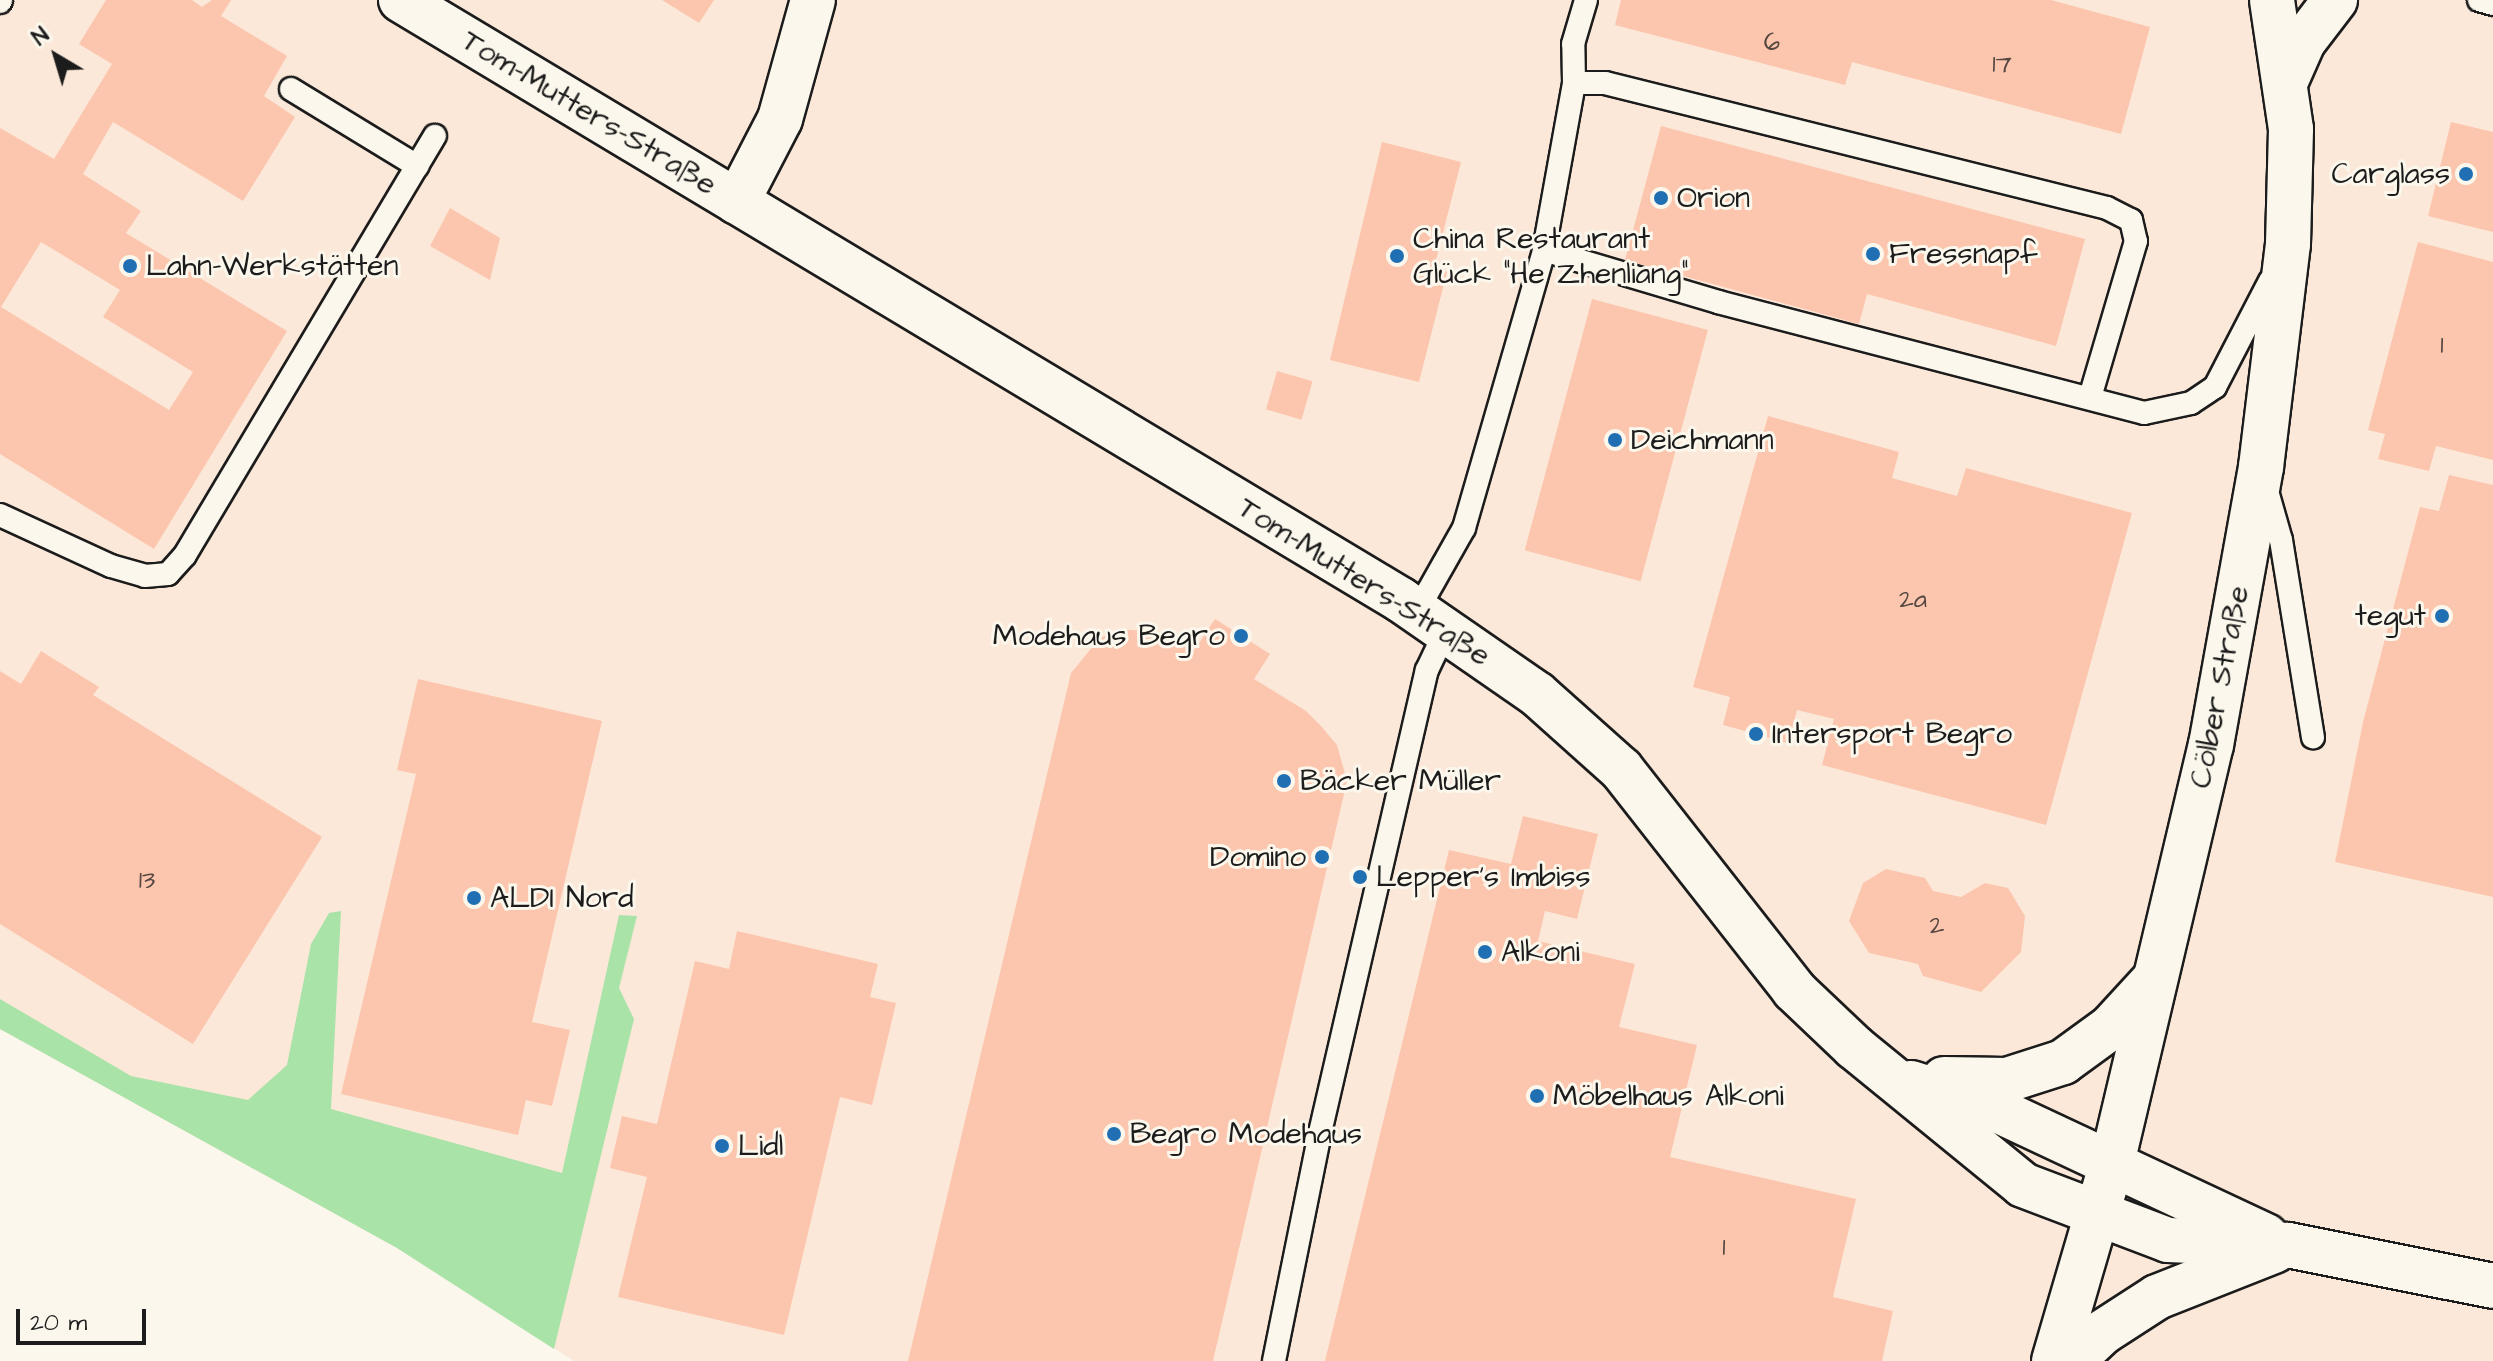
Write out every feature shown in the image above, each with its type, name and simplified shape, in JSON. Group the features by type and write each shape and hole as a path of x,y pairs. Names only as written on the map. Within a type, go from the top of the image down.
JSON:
{"street":[{"name":"Tom-Mutters-Straße","path":"401,0 1432,620 1537,694 1621,769 1794,990 2023,1185 2168,1240 2288,1245"},
{"name":"Tom-Mutters-Straße","path":"737,202 780,119 813,0"},
{"name":"Cölber Straße","path":"2054,1361 2112,1163 2211,745 2261,467 2288,244 2291,129 2272,0"},
{"path":"2285,83 2303,42 2335,0"},
{"path":"1894,1077 1977,1081 2035,1075 2082,1052 2154,980"},
{"name":"Tom-Mutters-Straße","path":"1894,1077 1999,1111 2288,1245"},
{"path":"2072,1361 2103,1332 2157,1297 2288,1245 2493,1286"}],"lane":[{"path":"1274,1361 1322,1121 1427,670 1432,620 1464,528 1544,250 1574,83 1573,44 1586,0"},
{"path":"2479,0 2493,4"},
{"path":"1574,83 1605,83 2107,208 2131,220 2136,241 2090,397"},
{"path":"291,89 417,166"},
{"path":"0,515 111,566 145,576 168,574 185,555 435,136"},
{"path":"1544,250 1718,302 2144,413 2168,411 2215,387 2233,360 2288,244"},
{"path":"2261,467 2281,540 2313,737"}],"shaded area":[{"path":"0,0 2493,0 2493,1361 574,1361 397,1248 0,1029"}],"green space":[{"path":"341,911 331,1109 562,1173 619,915 637,916 619,988 634,1019 554,1349 397,1248 0,1029 0,999 131,1076 248,1100 287,1065 311,944 329,913"}],"building":[{"name":"Lahn-Werkstätten","path":"106,0 192,0 202,7 212,0 231,0 221,16 287,56 264,96 295,117 243,201 113,122 83,174 141,211 126,233 287,331 154,549 0,454 0,128 54,159 112,64 79,44","holes":["41,242 120,290 103,317 193,372 169,410 1,307"]},
{"path":"662,0 714,0 699,23"},
{"path":"1621,0 2051,0 2150,27 2121,134 1852,62 1845,85 1615,25"},
{"name":"Carglass","path":"2451,122 2493,132 2493,232 2428,216"},
{"name":"Fressnapf","path":"1661,126 2085,239 2056,346 1867,294 1859,324 1625,260"},
{"name":"China Restaurant Glück \"He Zhenliang\"","path":"1382,142 1461,162 1434,268 1447,272 1419,382 1330,360"},
{"path":"450,208 500,238 490,280 430,246"},
{"path":"2418,242 2493,262 2493,460 2436,446 2429,471 2378,459 2385,434 2368,430"},
{"name":"Deichmann","path":"1592,299 1708,330 1641,581 1525,550"},
{"path":"1277,371 1313,381 1302,420 1266,409"},
{"path":"1768,416 1899,452 1892,478 1957,496 1966,468 2132,513 2046,825 1822,765 1834,719 1797,710 1788,743 1723,725 1730,697 1693,687"},
{"name":"tegut","path":"2449,475 2493,485 2493,897 2335,862 2363,722 2420,507 2439,511"},
{"name":"Begro Modehaus","path":"1215,619 1270,654 1254,679 1306,711 1321,726 1337,745 1347,781 1213,1361 908,1361 1071,673 1099,639 1117,629 1161,632 1195,649"},
{"path":"41,651 99,687 93,695 322,837 193,1044 0,924 0,671 21,684"},
{"name":"ALDI Nord","path":"418,679 602,721 532,1022 570,1030 552,1106 526,1100 518,1135 341,1094 416,774 397,770"},
{"name":"Möbelhaus Alkoni","path":"1523,816 1598,834 1577,919 1545,911 1538,941 1635,964 1619,1027 1697,1045 1670,1157 1856,1199 1833,1297 1893,1311 1882,1361 1325,1361 1449,850 1511,864"},
{"path":"1886,869 1925,878 1933,891 1961,897 1985,883 2008,888 2025,916 2021,952 1981,992 1923,976 1918,964 1869,953 1849,921 1863,883"},
{"name":"Lidl","path":"737,931 878,964 870,997 896,1003 872,1105 840,1097 784,1335 618,1297 647,1177 610,1168 622,1116 657,1124 695,961 729,969"}],"place":[{"name":"Carglass","path":"2466,174"},
{"name":"Orion","path":"1661,198"},
{"name":"Fressnapf","path":"1873,254"},
{"name":"China Restaurant Glück \"He Zhenliang\"","path":"1397,256"},
{"name":"Lahn-Werkstätten","path":"130,266"},
{"name":"Deichmann","path":"1615,440"},
{"name":"tegut","path":"2442,616"},
{"name":"Modehaus Begro","path":"1241,636"},
{"name":"Intersport Begro","path":"1756,734"},
{"name":"Bäcker Müller","path":"1284,781"},
{"name":"Domino","path":"1322,857"},
{"name":"Lepper's Imbiss","path":"1360,877"},
{"name":"ALDI Nord","path":"474,898"},
{"name":"Alkoni","path":"1485,952"},
{"name":"Möbelhaus Alkoni","path":"1537,1096"},
{"name":"Begro Modehaus","path":"1114,1134"},
{"name":"Lidl","path":"722,1146"}]}
